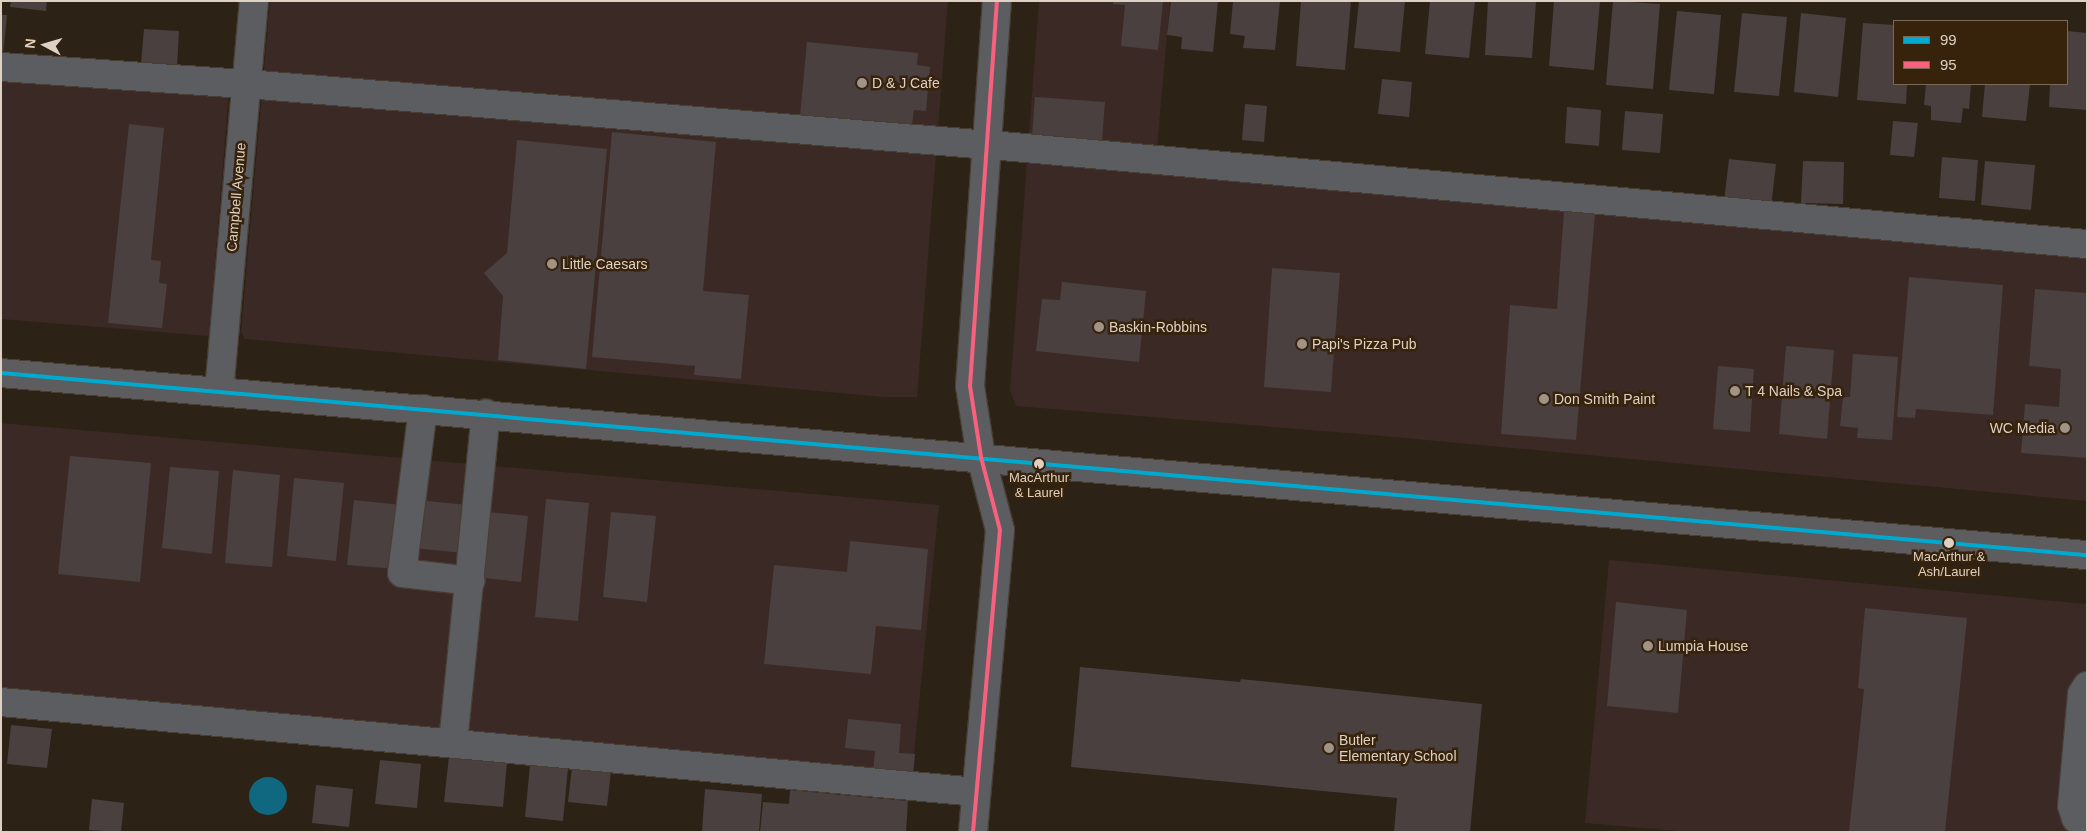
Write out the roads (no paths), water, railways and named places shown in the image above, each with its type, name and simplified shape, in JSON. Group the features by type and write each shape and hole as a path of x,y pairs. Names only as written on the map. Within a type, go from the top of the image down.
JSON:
{"main road":[{"path":"1,374 486,414 2087,555"}],"street":[{"name":"Campbell Avenue","path":"219,392 254,1"},
{"path":"973,832 1000,530 981,457 970,386 996,1"},
{"path":"1,67 247,84 2087,244"},
{"path":"423,409 402,573 470,581"},
{"path":"454,743 486,414"},
{"path":"2087,686 2082,694 2072,806 2076,818 2087,828"},
{"path":"1,702 976,792"}],"water":[{"path":"268,777 275,778 281,783 286,789 286,803 281,809 275,814 268,815 261,814 255,809 250,803 249,796 250,789 255,783 261,778"}],"place":[{"name":"D & J Cafe","path":"862,83"},
{"name":"Little Caesars","path":"552,264"},
{"name":"Baskin-Robbins","path":"1099,327"},
{"name":"Papi's Pizza Pub","path":"1302,344"},
{"name":"T 4 Nails & Spa","path":"1735,391"},
{"name":"Don Smith Paint","path":"1544,399"},
{"name":"WC Media","path":"2065,428"},
{"name":"MacArthur & Laurel","path":"1039,464"},
{"name":"MacArthur & Ash/Laurel","path":"1949,543"},
{"name":"Lumpia House","path":"1648,646"},
{"name":"Butler Elementary School","path":"1329,748"}]}
